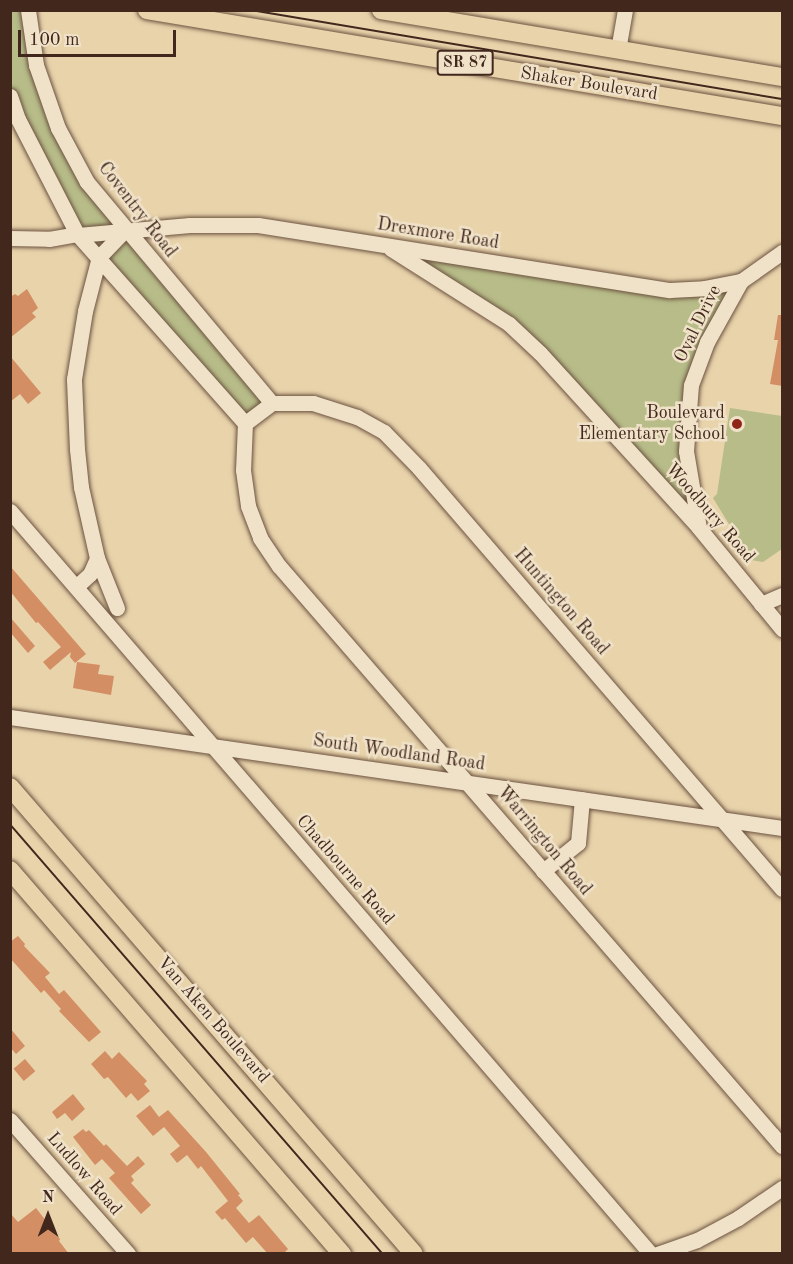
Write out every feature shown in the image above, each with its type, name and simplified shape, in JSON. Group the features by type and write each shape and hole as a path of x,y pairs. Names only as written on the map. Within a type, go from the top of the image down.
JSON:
{"main road":[{"name":"Shaker Boulevard","path":"147,10 783,116"},
{"name":"SR 87","path":"381,10 422,14 783,77"},
{"name":"Van Aken Boulevard","path":"10,787 414,1254"},
{"path":"10,870 342,1254"}],"street":[{"name":"Coventry Road","path":"28,10 36,65 58,128 87,182 272,403"},
{"path":"618,50 625,10"},
{"path":"10,96 18,119 77,234 245,423 272,403"},
{"name":"Drexmore Road","path":"10,238 49,239 77,234 190,225 258,225 660,289 687,290 741,281 783,252"},
{"path":"117,609 97,558 79,467 74,379 85,311 99,257 125,230"},
{"name":"Woodbury Road","path":"383,245 509,324 540,352 699,528 783,629"},
{"name":"Oval Drive","path":"699,528 686,451 691,385 706,342 741,281"},
{"name":"Huntington Road","path":"272,403 313,403 357,417 384,432 419,468 783,890"},
{"name":"Warrington Road","path":"245,423 243,470 248,506 260,537 279,566 783,1146"},
{"name":"Chadbourne Road","path":"10,510 651,1254"},
{"path":"77,586 90,574 97,558"},
{"path":"761,604 783,595"},
{"name":"South Woodland Road","path":"10,717 783,828"},
{"path":"543,871 578,843 582,799"},
{"name":"Ludlow Road","path":"10,1120 128,1254"},
{"path":"657,1254 697,1240 738,1218 783,1188"}],"green space":[{"path":"10,11 24,11 36,65 87,182 272,403 245,423 78,235 11,96"},
{"path":"383,245 649,288 741,281 717,321 687,413 699,528 540,353"},
{"path":"730,408 782,416 782,549 763,562 751,560 713,498 717,494"}],"building":[{"path":"27,289 38,308 32,313 36,317 10,338 10,297 15,294 18,296"},
{"path":"778,315 783,315 783,386 770,384 778,340 774,340"},
{"path":"10,356 41,393 28,404 20,394 10,402"},
{"path":"10,566 86,654 75,663 70,657 71,652 50,670 43,662 61,647 38,622 36,623 10,591"},
{"path":"10,617 35,646 28,653 10,632"},
{"path":"77,662 100,665 98,674 114,676 111,695 73,688"},
{"path":"18,936 25,944 24,946 50,973 45,977 59,994 64,990 101,1032 89,1042 59,1011 61,1009 44,990 41,993 10,958 10,942"},
{"path":"10,1028 25,1046 16,1054 10,1047"},
{"path":"105,1051 112,1059 119,1052 147,1081 144,1084 150,1091 138,1101 131,1093 126,1098 108,1077 104,1079 91,1064"},
{"path":"25,1059 35,1071 24,1081 14,1069"},
{"path":"73,1094 85,1109 72,1121 65,1113 57,1119 52,1112"},
{"path":"150,1105 159,1117 168,1110 206,1152 240,1194 238,1195 243,1201 236,1208 249,1223 259,1215 288,1249 283,1254 268,1254 253,1237 246,1243 225,1218 222,1220 215,1212 228,1201 201,1166 198,1169 187,1155 177,1163 170,1154 180,1146 164,1127 153,1136 136,1116"},
{"path":"83,1129 86,1132 89,1130 104,1146 106,1144 127,1166 138,1156 145,1164 131,1176 134,1180 131,1183 151,1205 141,1214 109,1178 115,1173 102,1159 95,1165 73,1137"},
{"path":"36,1208 69,1254 10,1254 10,1213 18,1222"}],"tram line":[{"path":"251,10 782,99"},
{"path":"10,824 383,1254"}],"place":[{"name":"Boulevard Elementary School","path":"737,424"}]}
